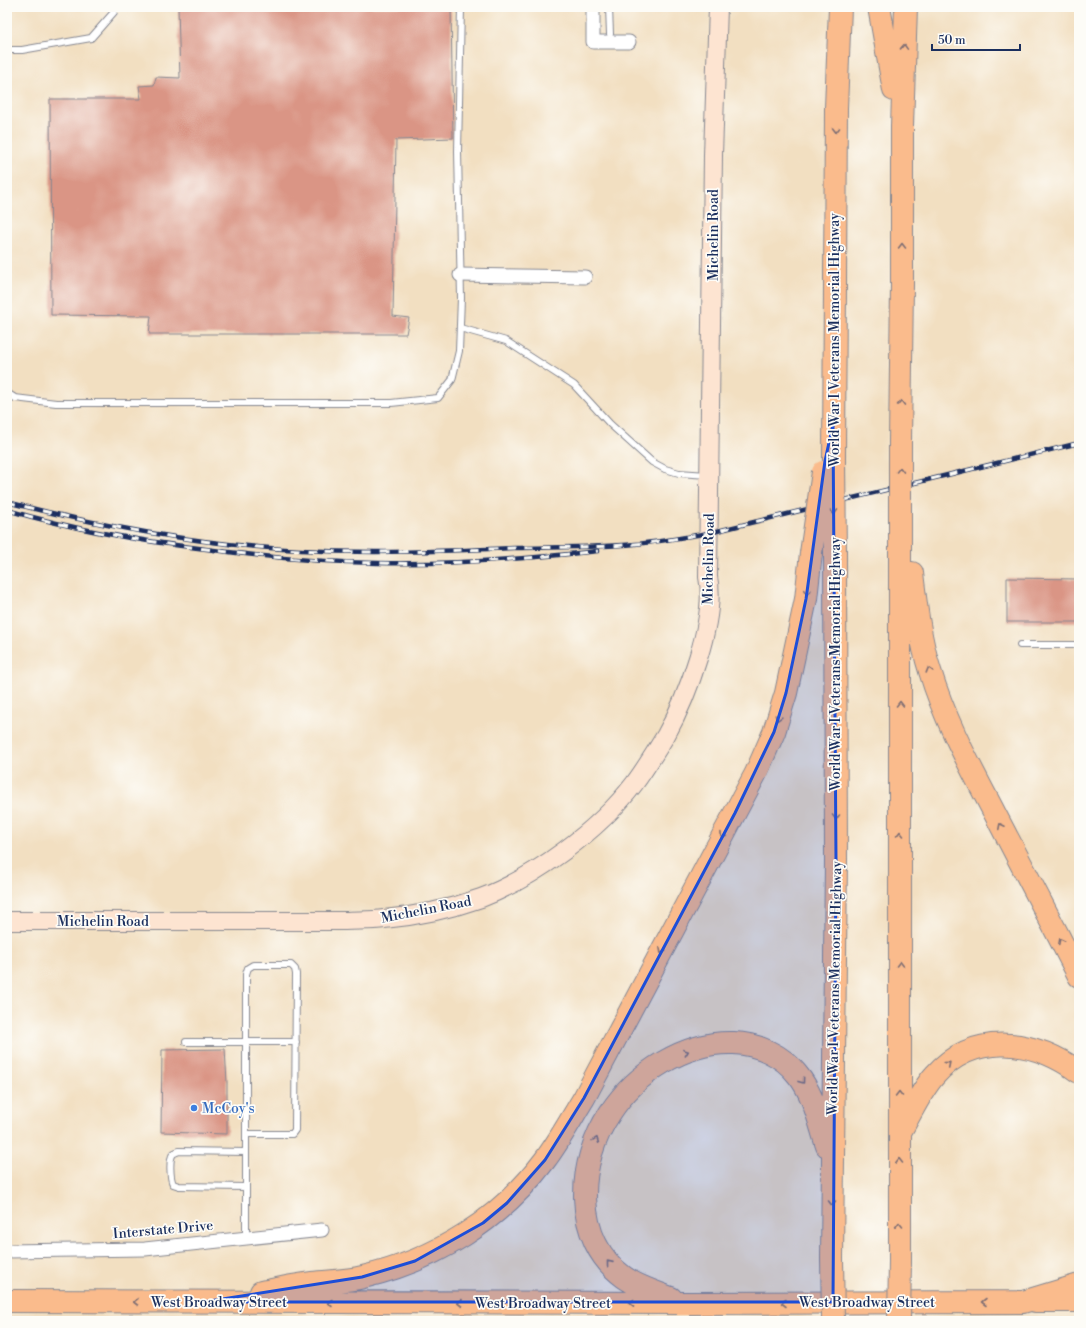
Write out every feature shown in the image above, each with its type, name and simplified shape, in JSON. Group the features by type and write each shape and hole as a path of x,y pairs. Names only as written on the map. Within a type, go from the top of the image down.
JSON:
{"highway":[{"name":"World War I Veterans Memorial Highway","path":"833,1321 832,1164 836,859 835,554 829,460 833,424 836,108 840,7"},
{"path":"836,108 856,7"},
{"path":"879,7 902,126"},
{"path":"906,7 902,126 900,497 904,534 920,633 930,672 950,725 1079,976"},
{"path":"203,1302 309,1284 362,1277 393,1269 415,1261 454,1241 483,1223 507,1203 545,1160 584,1098 756,773 774,732 786,693 806,599 811,553 829,460"},
{"path":"899,1321 904,534"},
{"path":"685,1303 640,1286 624,1277 611,1266 601,1252 588,1224 585,1208 585,1193 591,1155 599,1133 610,1113 624,1095 660,1064 681,1054 700,1047 716,1044 742,1044 753,1046 776,1055 786,1062 808,1089 832,1164"},
{"path":"899,1133 936,1074 954,1058 978,1048 991,1045 1019,1045 1034,1049 1053,1057 1079,1072"},
{"path":"1023,1302 1079,1285"},
{"name":"West Broadway Street","path":"7,1301 685,1303 1023,1302"}],"main road":[{"name":"West Broadway Street","path":"1023,1302 1079,1302"}],"street":[{"path":"593,7 593,42 629,42"},
{"name":"Michelin Road","path":"7,922 383,920 441,909 489,894 532,872 563,852 593,827 633,785 670,727 689,687 704,632 710,588 708,577 713,155 718,7"},
{"path":"460,275 585,276"},
{"name":"Interstate Drive","path":"7,1251 145,1249 322,1230"}],"lane":[{"path":"7,50 22,50 91,38 114,12 112,7"},
{"path":"7,393 15,398 56,403 391,403 438,398 452,380 458,351 460,328 458,152 461,7"},
{"path":"609,7 610,34"},
{"path":"460,328 506,341 574,384 610,424 652,462 665,469 680,473 709,476"},
{"path":"1020,644 1079,645"},
{"path":"246,1134 286,1135 292,1134 295,1130 295,969 291,966 253,965 248,968 246,974 246,1042 246,1134 246,1238"},
{"path":"186,1042 296,1042"},
{"path":"246,1152 179,1151 174,1153 171,1158 171,1179 173,1184 179,1186 246,1187"}],"highlighted area":[{"path":"833,424 836,859 833,1302 203,1302 362,1277 415,1261 483,1223 507,1203 545,1160 584,1098 735,813 774,732 786,693 806,599 825,461"}],"building":[{"path":"178,7 451,7 453,138 396,140 393,316 409,318 406,334 149,334 151,316 51,315 50,99 141,99 139,86 154,85 156,77 180,78"},
{"path":"1007,578 1079,579 1079,622 1007,622"},
{"name":"McCoy's","path":"225,1049 227,1134 161,1132 162,1050"}],"railway":[{"path":"7,502 153,534 264,548 381,552 605,546 654,542 709,533 1079,443"},
{"path":"7,510 81,529 131,538 227,552 313,560 378,563 433,563 516,559 598,551"}],"place":[{"name":"McCoy's","path":"194,1108"}]}
